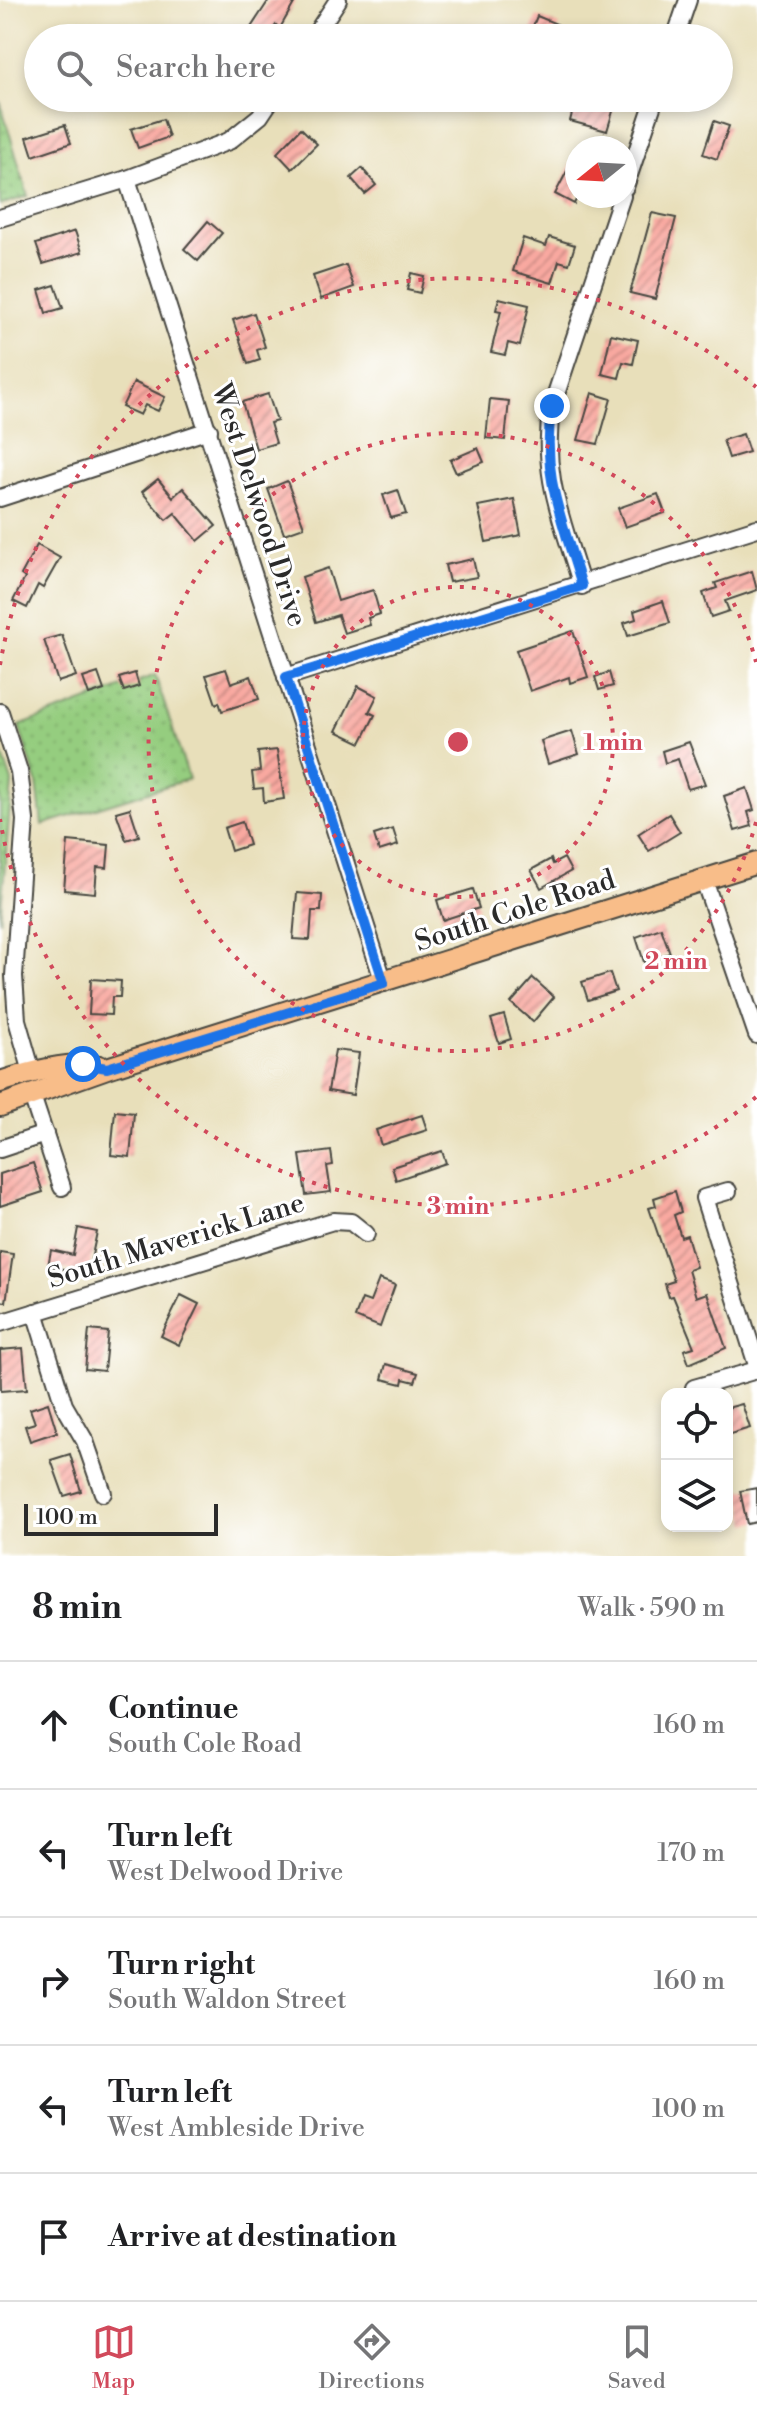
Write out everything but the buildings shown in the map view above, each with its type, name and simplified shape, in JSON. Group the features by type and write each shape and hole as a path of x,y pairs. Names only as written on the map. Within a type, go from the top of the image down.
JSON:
{"main road":[{"name":"South Cole Road","path":"0,1106 107,1068 757,863"},
{"name":"South Cole Road","path":"0,1082 32,1072 83,1064 107,1068"},
{"name":"South Cole Road","path":"0,1106 21,1091 32,1072"}],"street":[{"path":"322,24 338,0"},
{"path":"680,24 688,0"},
{"path":"0,218 127,179 229,141 263,112"},
{"path":"637,151 650,112"},
{"name":"West Delwood Drive","path":"127,179 384,983"},
{"path":"582,586 550,478 545,441 552,406 618,208"},
{"path":"0,498 209,430"},
{"path":"286,677 582,586 757,528"},
{"path":"0,712 19,771 25,820 8,954 17,1020 32,1072"},
{"path":"704,880 757,1035"},
{"path":"32,1096 62,1187"},
{"path":"0,1149 45,1134"},
{"path":"694,1388 757,1368 704,1198 728,1191"},
{"name":"South Maverick Lane","path":"0,1323 333,1221 351,1222 366,1234"},
{"path":"35,1312 64,1405 85,1441 103,1493"}],"green space":[{"path":"0,101 28,196 0,205"},
{"path":"155,675 189,779 42,825 37,782 19,726"},
{"path":"0,747 12,782 0,922"}],"route":[{"path":"83,1064 107,1068 384,983 286,677 582,586 550,478 545,441 552,406"}]}
